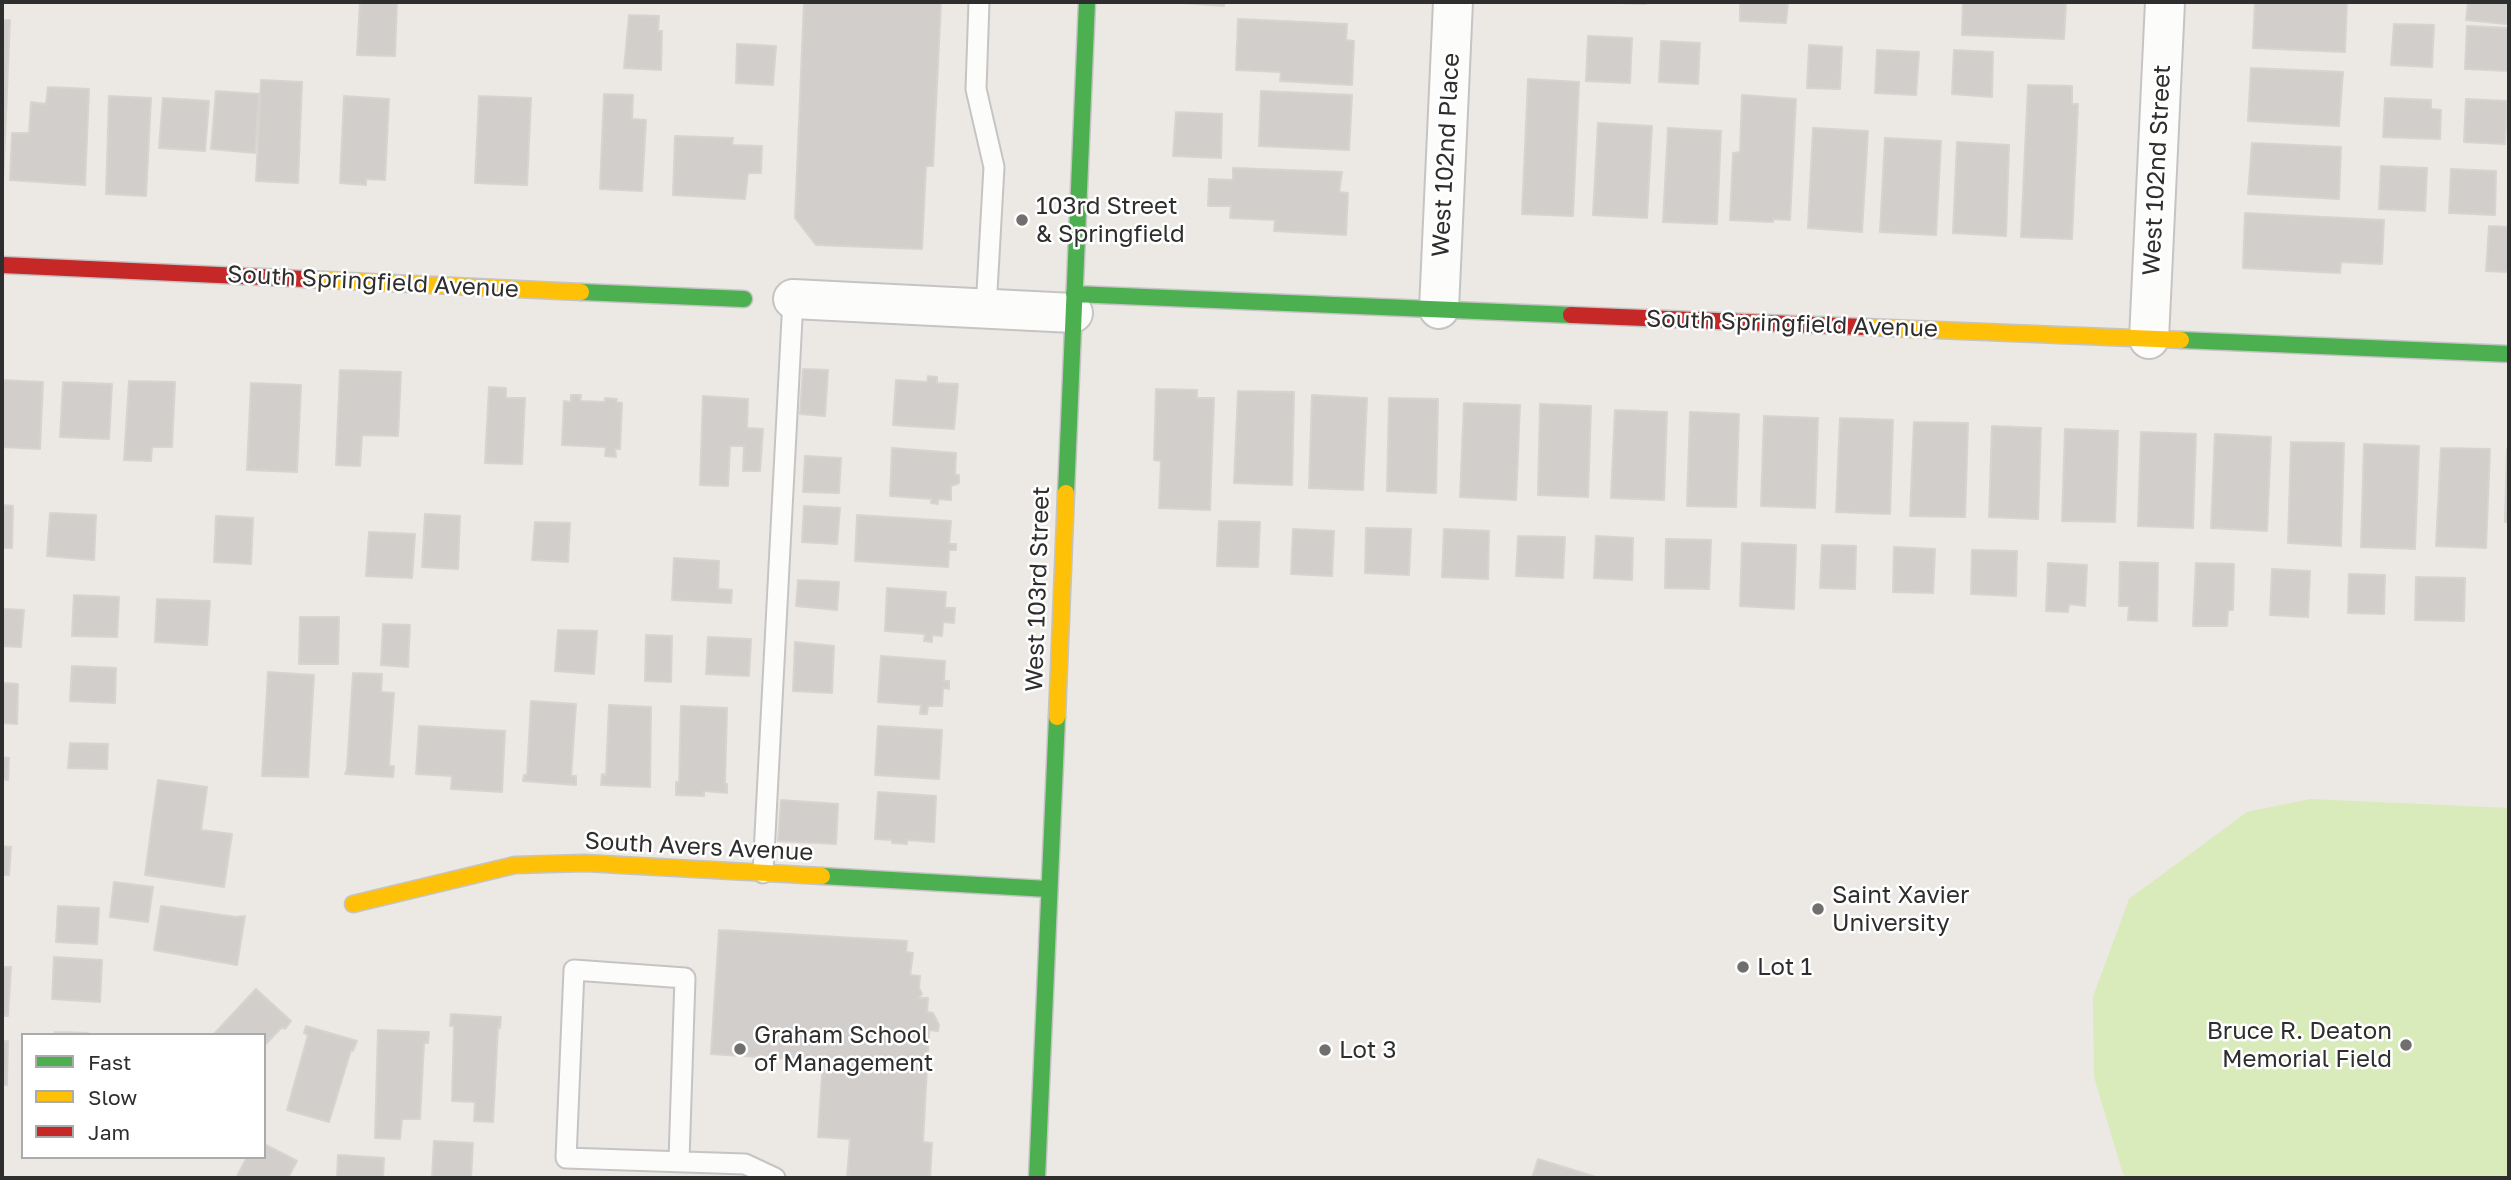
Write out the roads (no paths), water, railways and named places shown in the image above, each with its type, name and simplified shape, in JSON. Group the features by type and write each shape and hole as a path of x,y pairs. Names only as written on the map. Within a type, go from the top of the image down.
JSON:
{"street":[{"name":"West 103rd Street","path":"1037,1178 1087,2"},
{"name":"West 102nd Place","path":"1439,309 1453,2"},
{"name":"West 102nd Street","path":"2149,339 2165,2"},
{"name":"South Springfield Avenue","path":"2,265 744,299"},
{"name":"South Springfield Avenue","path":"793,299 986,309 1073,303 1439,309 2509,354"},
{"name":"South Avers Avenue","path":"353,904 515,865 585,863 1048,889"}],"lane":[{"path":"979,2 976,89 994,167 986,309"},
{"path":"763,873 793,299"},
{"path":"679,1160 685,978 574,970 566,1158 745,1164 775,1178"}],"place":[{"name":"103rd Street & Springfield","path":"1022,220"},
{"name":"Saint Xavier University","path":"1818,909"},
{"name":"Lot 1","path":"1743,967"},
{"name":"Bruce R. Deaton Memorial Field","path":"2406,1045"},
{"name":"Graham School of Management","path":"740,1049"},
{"name":"Lot 3","path":"1325,1050"}]}
